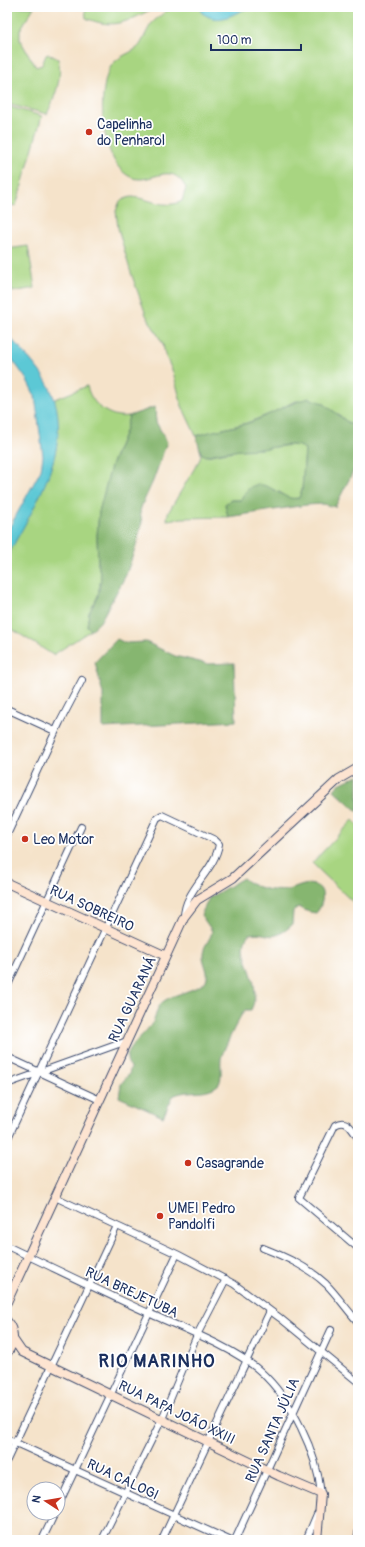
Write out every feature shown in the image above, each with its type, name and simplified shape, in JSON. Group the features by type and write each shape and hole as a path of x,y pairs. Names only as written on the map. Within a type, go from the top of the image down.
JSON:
{"street":[{"path":"7,835 55,732 82,680"},
{"path":"7,709 55,732"},
{"name":"RUA GUARANÁ","path":"7,1302 184,917 197,900 233,878 339,779 358,768"},
{"path":"7,1140 156,818 164,815 215,840 219,844 207,872 188,899 184,917"},
{"path":"7,987 81,827"},
{"name":"RUA SOBREIRO","path":"7,883 166,956"},
{"path":"7,1084 127,1041"},
{"path":"7,1057 100,1100"},
{"path":"358,1138 348,1124 343,1122 334,1125 299,1198 358,1248"},
{"path":"55,1197 177,1254 226,1279 244,1290 270,1310 358,1382"},
{"path":"7,1460 117,1226"},
{"name":"RUA BREJETUBA","path":"7,1246 197,1335 247,1361 267,1378 294,1412 300,1424 312,1460 321,1494"},
{"path":"264,1248 296,1262 312,1272 329,1288 358,1322"},
{"path":"66,1489 177,1254"},
{"path":"102,1540 162,1419 197,1335 226,1279"},
{"path":"162,1540 210,1442 270,1310"},
{"name":"RUA PAPA JOÃO XXIII","path":"7,1321 12,1331 13,1339 22,1352 267,1470 321,1494"},
{"name":"RUA SANTA JÚLIA","path":"235,1540 331,1330"},
{"path":"13,1339 7,1353 22,1352"},
{"name":"RUA CALOGI","path":"7,1439 229,1540"},
{"path":"317,1540 321,1494"},
{"path":"306,1540 321,1506"},
{"path":"42,1540 51,1521"},
{"path":"357,1540 358,1533"}],"green space":[{"path":"7,7 34,7 20,30 20,40 36,67 42,65 46,55 49,54 58,59 60,73 59,80 53,101 47,114 7,104"},
{"path":"85,7 156,7 130,20 114,24 106,24 86,18"},
{"path":"172,7 358,7 358,425 350,424 323,403 295,401 272,413 247,423 196,436 182,406 173,372 165,355 163,344 146,315 130,270 118,228 116,211 120,201 130,197 163,204 176,203 182,201 186,188 179,179 173,175 166,174 143,179 135,179 127,175 118,167 107,141 103,110 105,81 111,66 114,62 139,46 153,22"},
{"path":"7,106 42,116 16,206 7,204"},
{"path":"28,246 35,288 12,292 7,249"},
{"path":"87,386 92,399 102,409 115,415 129,416 126,429 113,460 99,512 97,536 98,564 101,577 98,596 89,613 87,626 91,630 53,655 7,626 7,561 16,537 45,481 53,462 57,442 58,422 53,400"},
{"path":"309,398 323,403 350,424 358,425 358,462 335,507 323,504 306,505 228,517 225,504 231,500 241,500 248,489 255,485 268,487 286,497 299,498 302,490 305,449 300,446 289,445 265,449 239,450 206,456 201,453 196,436 248,423 293,403"},
{"path":"155,407 156,422 167,442 140,511 142,522 137,543 126,575 100,622 91,630 87,626 89,613 98,596 101,577 98,564 97,536 99,512 111,466 126,429 129,416"},
{"path":"291,445 301,446 305,449 302,490 299,498 287,499 280,492 249,489 241,500 231,500 225,504 228,517 182,518 167,520 168,513 200,459 201,453 206,456 245,449 260,449"},
{"path":"117,639 125,643 146,642 175,656 208,664 234,663 236,721 103,728 103,694 95,662"},
{"path":"358,775 358,812 334,790 339,784"},
{"path":"353,820 358,825 358,907 312,863"},
{"path":"243,878 258,887 276,890 290,889 307,884 314,885 321,890 322,902 316,913 309,912 298,907 293,911 292,925 279,934 270,936 256,933 249,934 245,941 244,950 255,988 255,999 251,1010 245,1010 243,1013 224,1049 221,1059 221,1075 219,1084 208,1090 185,1092 173,1096 163,1117 119,1097 121,1084 129,1074 131,1067 127,1061 128,1053 153,1022 161,1003 173,996 202,985 207,979 203,952 212,931 201,915 209,898"}],"water":[{"path":"201,7 251,7 226,17 215,18 209,17 202,13"},
{"path":"7,334 35,365 49,386 57,408 58,430 55,453 49,475 29,518 7,557 7,532 41,470 43,456 35,396 27,380 7,352"}],"place":[{"name":"Capelinha do Penharol","path":"89,132"},
{"name":"Leo Motor","path":"25,839"},
{"name":"Casagrande","path":"188,1163"},
{"name":"UMEI Pedro Pandolfi","path":"160,1216"}],"district":[{"name":"RIO MARINHO","path":"157,1361"}]}
